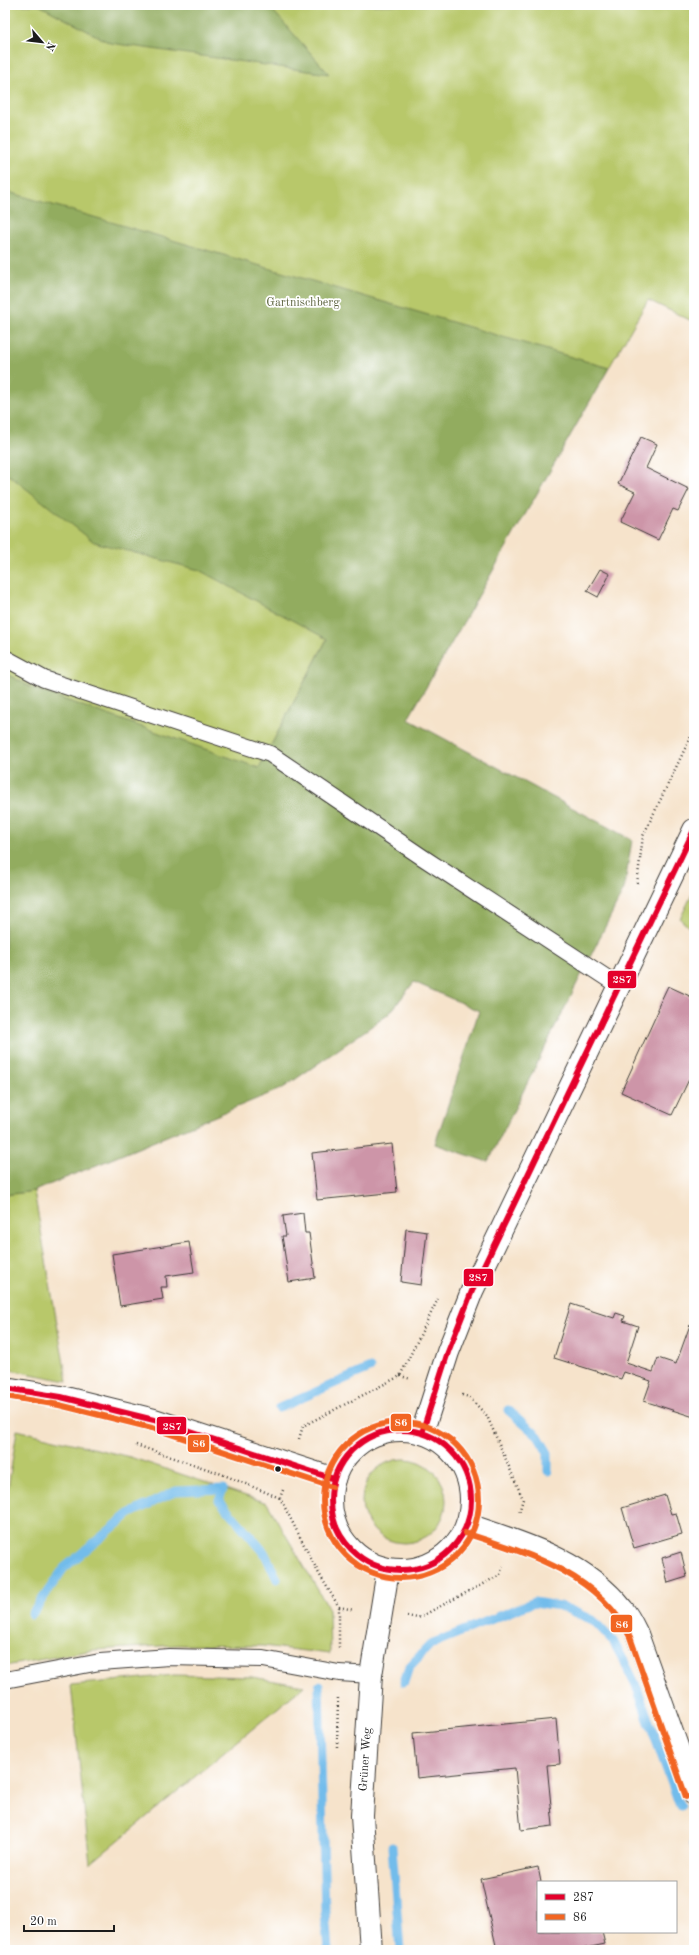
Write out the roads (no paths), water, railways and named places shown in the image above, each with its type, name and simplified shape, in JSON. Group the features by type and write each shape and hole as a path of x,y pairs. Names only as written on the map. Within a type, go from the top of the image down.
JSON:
{"street":[{"path":"422,1433 436,1388 472,1291 694,830"},
{"path":"5,1388 61,1397 154,1420 334,1479"},
{"path":"400,1430 422,1433 442,1443 459,1459 466,1473 469,1480 472,1502 468,1525 458,1542 444,1556 427,1566 408,1571 388,1570 365,1561 347,1546 335,1526 331,1503 334,1479 344,1460 360,1444 379,1434 400,1430"},
{"path":"468,1525 538,1548 571,1565 598,1583 624,1611 637,1634 694,1794"},
{"name":"Grüner Weg","path":"370,1950 362,1816 371,1676 388,1570"}],"lane":[{"path":"5,658 44,679 270,754 422,857 619,986"},
{"path":"5,1680 100,1662 169,1657 263,1659 339,1673 371,1676"}],"waterway":[{"path":"279,1408 370,1368"},
{"path":"508,1410 538,1436 548,1453 548,1471"},
{"path":"32,1614 64,1568 129,1514 176,1491 223,1489 219,1500 264,1552 277,1579"},
{"path":"404,1682 409,1667 431,1644 534,1602 560,1606 577,1613 594,1621 613,1641 625,1663 635,1683 680,1806"},
{"path":"319,1686 325,1912 328,1950"},
{"path":"392,1847 400,1950"}],"park label":[{"name":"Gartnischberg","path":"303,303"}]}
